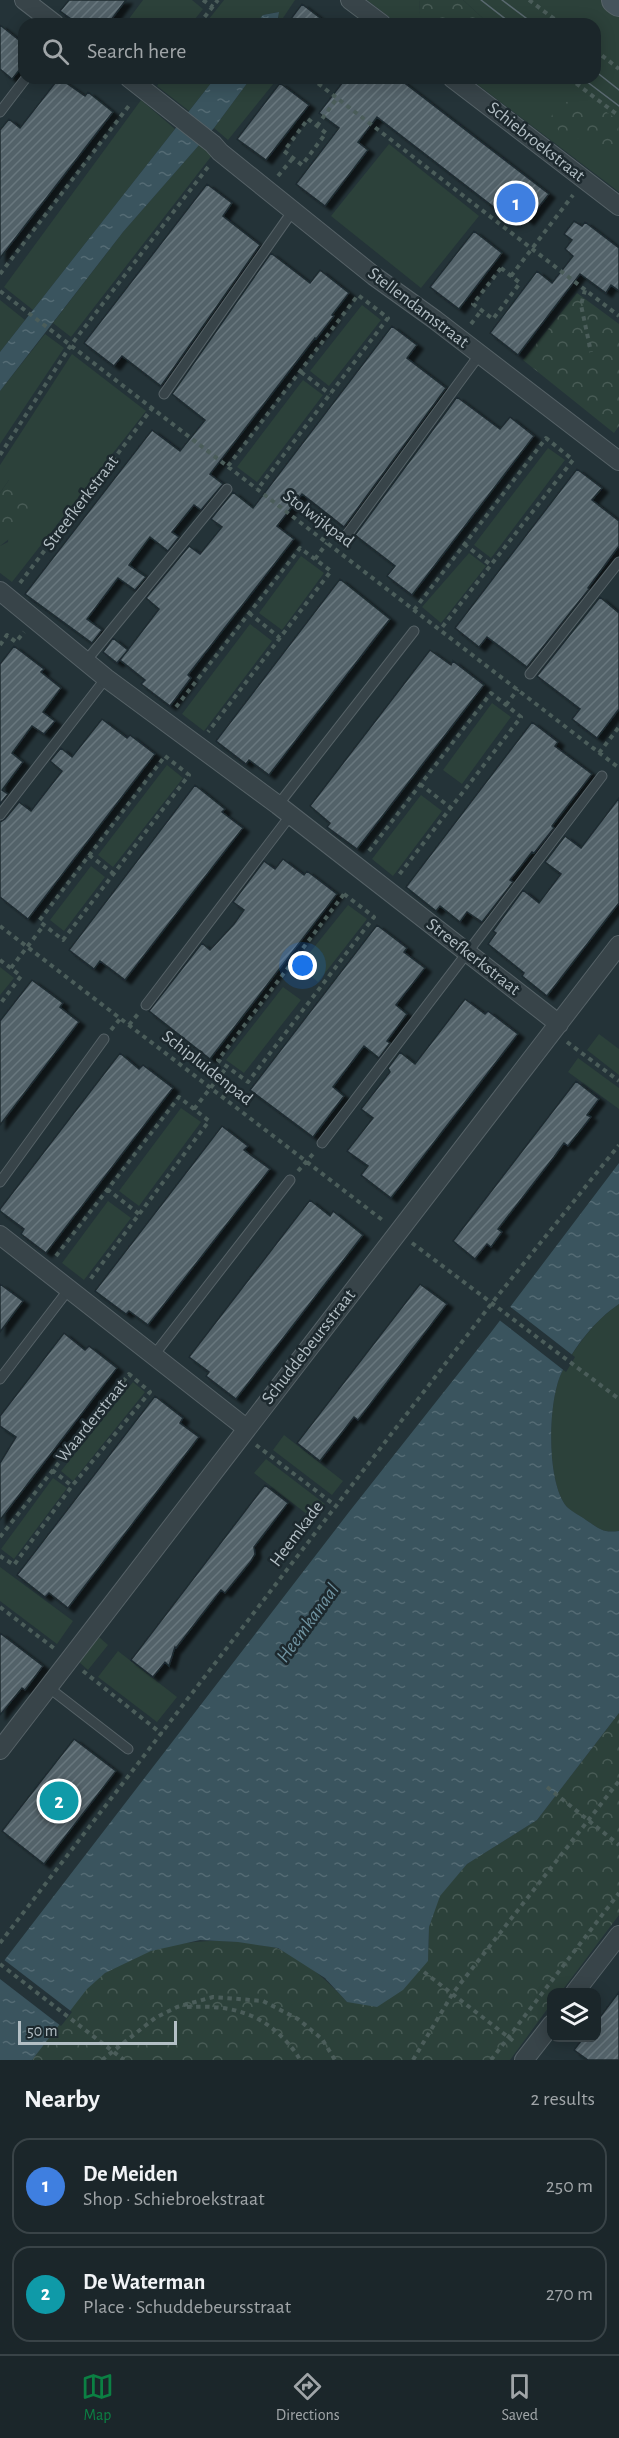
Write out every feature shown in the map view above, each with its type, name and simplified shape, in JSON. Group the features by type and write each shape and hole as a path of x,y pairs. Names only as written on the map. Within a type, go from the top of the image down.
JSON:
{"street":[{"path":"24,0 47,18"},
{"path":"350,0 374,18"},
{"path":"615,0 619,3"},
{"name":"Stellendamstraat","path":"137,84 292,212 619,461"},
{"name":"Schiebroekstraat","path":"460,84 619,206"},
{"name":"Streefkerkstraat","path":"4,594 106,678 387,890 556,1027"},
{"name":"Schuddebeursstraat","path":"0,1750 619,945"},
{"path":"0,1235 246,1428"},
{"path":"578,1988 619,1935"},
{"path":"531,2057 547,2032"}],"lane":[{"path":"0,112 21,84"},
{"path":"164,393 292,212"},
{"path":"346,536 480,354"},
{"path":"86,661 227,489"},
{"path":"531,674 619,561"},
{"path":"146,1005 414,631"},
{"path":"0,815 106,678"},
{"path":"322,1143 602,776"},
{"path":"0,1182 104,1039"},
{"path":"154,1355 290,1180"},
{"path":"0,1379 73,1292"},
{"path":"48,1687 128,1749"}],"path":[{"path":"203,0 213,8"},
{"path":"205,18 218,0"},
{"path":"530,0 553,18"},
{"path":"601,55 619,69"},
{"path":"319,84 619,316"},
{"path":"577,84 619,116"},
{"path":"0,274 132,101 149,93"},
{"path":"316,126 337,98"},
{"path":"308,119 316,126 326,133 302,165 284,151 308,119"},
{"path":"0,455 71,345 216,148"},
{"path":"511,276 585,180"},
{"path":"501,268 511,276 520,283 493,319 473,304 501,268"},
{"path":"585,290 581,305 591,352"},
{"name":"Stolwijkpad","path":"0,291 619,768"},
{"name":"Stellendamstraat","path":"228,466 358,295 388,318 257,490"},
{"path":"301,372 330,394"},
{"name":"Streefkerkstraat","path":"4,594 152,408"},
{"path":"414,610 546,438 573,460 440,630"},
{"path":"315,559 327,543"},
{"path":"464,544 490,565"},
{"path":"165,722 300,548 331,571 197,747"},
{"path":"249,614 280,638"},
{"path":"0,645 7,635 16,642 35,618"},
{"path":"506,705 517,690"},
{"path":"357,867 490,693 506,705 521,717 387,890"},
{"path":"599,753 619,727"},
{"path":"165,756 189,775 63,940 39,921 89,855 165,756"},
{"path":"420,784 451,808"},
{"path":"89,855 114,874"},
{"path":"344,894 374,917 248,1082 227,1067 218,1060 344,894"},
{"name":"Schipluidenpad","path":"0,926 617,1398"},
{"path":"11,968 44,926"},
{"path":"0,960 21,976 0,1004"},
{"path":"556,1027 619,1081"},
{"path":"194,1109 227,1067"},
{"path":"45,1270 179,1097 209,1121 139,1214 73,1292"},
{"path":"290,1180 322,1143"},
{"name":"Heemkade","path":"0,1942 492,1303 619,1145"},
{"path":"107,1189 139,1214"},
{"name":"Waarderstraat","path":"0,1537 129,1374 150,1392 72,1486 14,1565 0,1557"},
{"path":"617,1398 619,1392"},
{"path":"246,1428 255,1444 336,1506"},
{"name":"Waarderstraat","path":"52,1470 72,1486"},
{"path":"413,2060 453,1993 619,1781"},
{"path":"547,1787 619,1845"},
{"path":"491,2060 619,1893"},
{"path":"0,1964 124,2060"},
{"path":"424,1972 531,2057"},
{"path":"102,2060 155,2018 177,2007 213,1998 263,2001 298,2019 322,2038 335,2060"},
{"path":"177,2007 208,2006 236,2009 271,2025 300,2060"}],"green space":[{"path":"143,0 192,0 203,9 196,18 130,18"},
{"path":"224,0 295,0 283,18 278,18 278,12 263,15 260,18 210,18"},
{"path":"367,0 420,0 419,11 422,18 390,18"},
{"path":"420,0 463,0 482,18 421,18"},
{"path":"463,0 602,0 619,13 619,192 477,84 601,84 601,18 482,18"},
{"path":"158,84 210,84 189,111 157,86"},
{"path":"247,84 273,84 228,140 214,128"},
{"path":"141,100 175,129 33,310 4,287"},
{"path":"571,101 599,107 618,120 619,146 597,144 560,133 551,118 555,105"},
{"path":"389,144 479,216 421,288 331,216"},
{"path":"199,145 213,154 71,337 53,323 123,232"},
{"path":"577,293 619,324 619,426 614,433 523,360"},
{"path":"0,300 25,320 0,352"},
{"path":"362,305 381,320 329,386 310,371"},
{"path":"45,334 64,348 0,444 0,391"},
{"path":"72,354 146,411 12,582 0,573 0,546 8,542 9,480 0,493 0,465"},
{"path":"303,380 323,395 257,482 237,467"},
{"path":"548,448 565,460 491,558 474,545"},
{"path":"9,480 15,480 37,500 14,535 0,546 0,493"},
{"path":"469,553 486,566 441,623 422,607"},
{"path":"301,556 324,573 282,630 259,613"},
{"path":"250,624 272,641 204,731 182,714"},
{"path":"492,703 511,717 462,784 443,770"},
{"path":"167,765 183,778 113,867 98,855"},
{"path":"421,795 442,811 393,876 372,859"},
{"path":"91,866 105,877 64,931 50,920"},
{"path":"348,905 367,919 318,982 299,966"},
{"path":"0,967 14,978 0,995"},
{"path":"283,987 301,1000 244,1073 226,1060"},
{"path":"599,1034 619,1049 619,1075 587,1050"},
{"path":"578,1058 619,1088 619,1109 568,1072"},
{"path":"181,1108 201,1122 139,1206 119,1191"},
{"path":"108,1201 131,1218 84,1280 62,1263"},
{"path":"619,1304 619,1531 605,1531 571,1511 560,1496 552,1462 552,1422 557,1387 566,1364 594,1326"},
{"path":"133,1382 145,1392 73,1481 61,1471"},
{"path":"284,1435 343,1481 332,1495 273,1450"},
{"path":"266,1459 325,1504 313,1519 254,1473"},
{"path":"53,1478 67,1488 14,1559 1,1549"},
{"path":"0,1567 73,1621 57,1644 0,1601"},
{"path":"99,1637 108,1645 88,1670 79,1662"},
{"path":"118,1651 177,1697 157,1722 98,1677"},
{"path":"619,1713 619,1915 564,1988 547,1988 547,2009 510,2060 32,2060 75,2001 106,1972 141,1954 178,1944 218,1941 276,1948 307,1965 347,2002 428,1961 429,1927 439,1896 467,1864 537,1820"}],"water":[{"path":"279,12 278,18 260,18 263,15"},
{"path":"210,84 247,84 214,128 123,232 0,391 0,352"},
{"name":"Heemkanaal","path":"619,1163 619,1304 586,1335 561,1374 554,1403 551,1442 555,1480 560,1496 567,1507 601,1530 619,1531 619,1713 537,1820 467,1864 440,1896 429,1927 428,1961 403,1990 377,2007 347,2002 325,1978 278,1948 238,1942 200,1940 151,1951 105,1973 87,1989 32,2060 0,2060 0,1966 349,1512 492,1331"}],"pier":[{"path":"508,1305 575,1357 566,1372 498,1319"},
{"path":"3,1959 72,2012 61,2026 0,1979 0,1963"}],"building":[{"path":"69,0 126,0 112,18 70,18 60,11"},
{"path":"302,4 320,18 292,18"},
{"path":"0,25 18,39 18,72 12,79 0,69"},
{"path":"54,84 68,84 85,96 88,92 113,112 0,258 0,130 9,119 20,128"},
{"path":"279,84 309,105 266,160 237,139"},
{"path":"341,84 406,84 549,194 528,221 519,214 513,222 377,117 358,142 368,150 325,206 296,184 339,128 319,113"},
{"path":"207,184 232,203 223,216 260,245 161,386 122,356 114,366 84,343"},
{"path":"574,221 582,226 585,222 619,248 619,291 611,285 606,293 580,274 518,355 490,333 537,271 552,283 573,256 565,249 572,240 564,234"},
{"path":"474,231 502,253 459,309 430,287"},
{"path":"271,253 310,283 320,270 349,293 332,315 334,316 210,474 223,484 201,510 194,505 172,532 179,537 168,551 150,537 129,565 146,577 135,590 118,578 87,619 102,630 92,643 25,594 152,430 180,451 205,420 172,394"},
{"path":"392,326 417,345 407,358 446,388 344,527 302,494 277,526 294,539 188,675 191,678 170,706 141,684 145,680 120,660 159,609 146,598 189,546 200,554 222,527 211,519 233,492 253,508"},
{"path":"457,397 500,429 510,417 534,436 412,595 387,576 395,566 355,535"},
{"path":"577,469 602,488 592,500 619,521 619,546 589,589 527,667 487,637 479,647 455,628"},
{"path":"340,579 390,619 269,775 249,760 246,764 216,741"},
{"path":"600,597 619,613 619,709 597,738 572,719 580,709 537,676"},
{"path":"113,638 128,650 117,663 103,652"},
{"path":"14,646 44,669 41,672 61,688 43,712 55,721 44,734 32,726 12,753 23,762 2,790 8,794 0,804 0,664"},
{"path":"430,650 451,665 453,661 484,685 357,849 327,827 330,823 310,806"},
{"path":"102,719 127,738 130,735 155,754 28,919 0,897 0,822 19,802 31,811 62,771 50,761 61,748 72,757"},
{"path":"532,722 558,742 555,746 592,774 552,826 554,828 510,880 513,882 482,922 467,912 460,922 440,906 436,911 406,887"},
{"path":"195,785 225,809 222,812 243,828 125,980 100,961 94,969 69,950"},
{"path":"619,798 619,903 547,996 522,976 524,973 488,944 496,933 493,931 523,890 539,903 561,874 545,862 565,836 581,848"},
{"path":"283,859 304,875 307,871 337,894 210,1059 149,1011 202,943 210,950 234,924 244,910 233,902 264,861 275,869"},
{"path":"377,925 407,948 404,952 425,968 396,1005 407,1014 387,1041 390,1043 379,1058 364,1046 333,1087 344,1096 313,1137 250,1090"},
{"path":"32,980 63,1003 60,1007 79,1022 0,1125 0,1021"},
{"path":"465,999 485,1014 488,1011 518,1034 391,1198 361,1175 368,1166 347,1151 373,1118 361,1109 390,1072 388,1068 400,1052 415,1064"},
{"path":"120,1053 139,1069 143,1065 173,1088 46,1253 21,1234 24,1229 0,1209"},
{"path":"576,1081 599,1099 587,1115 591,1117 568,1146 564,1143 498,1229 502,1232 491,1247 487,1244 475,1259 453,1241"},
{"path":"222,1126 248,1146 244,1150 270,1169 148,1325 129,1311 126,1314 95,1291"},
{"path":"310,1200 330,1216 333,1211 363,1235 236,1399 206,1376 209,1372 189,1357"},
{"path":"0,1284 23,1301 0,1332"},
{"path":"420,1284 447,1304 358,1420 354,1417 320,1461 297,1443"},
{"path":"64,1333 85,1350 89,1346 117,1368 0,1520 0,1463 16,1437 0,1426 0,1416"},
{"path":"155,1396 183,1418 180,1423 199,1437 68,1608 49,1593 45,1597 17,1575"},
{"path":"265,1485 288,1503 254,1547 255,1554 251,1561 225,1593 221,1590 175,1647 169,1666 165,1662 153,1677 131,1660"},
{"path":"0,1633 43,1666 25,1690 22,1688 0,1715"},
{"path":"74,1739 116,1771 44,1864 2,1831"},
{"path":"619,1992 619,2060 588,2060 574,2050 580,2042 601,2042 601,2016"}],"tram line":[{"path":"481,0 504,18"},
{"path":"502,0 526,18"},
{"path":"601,76 619,90"},
{"path":"590,84 619,106"}],"place":[{"name":"De Meiden","path":"516,203"},
{"name":"De Waterman","path":"59,1801"}]}
